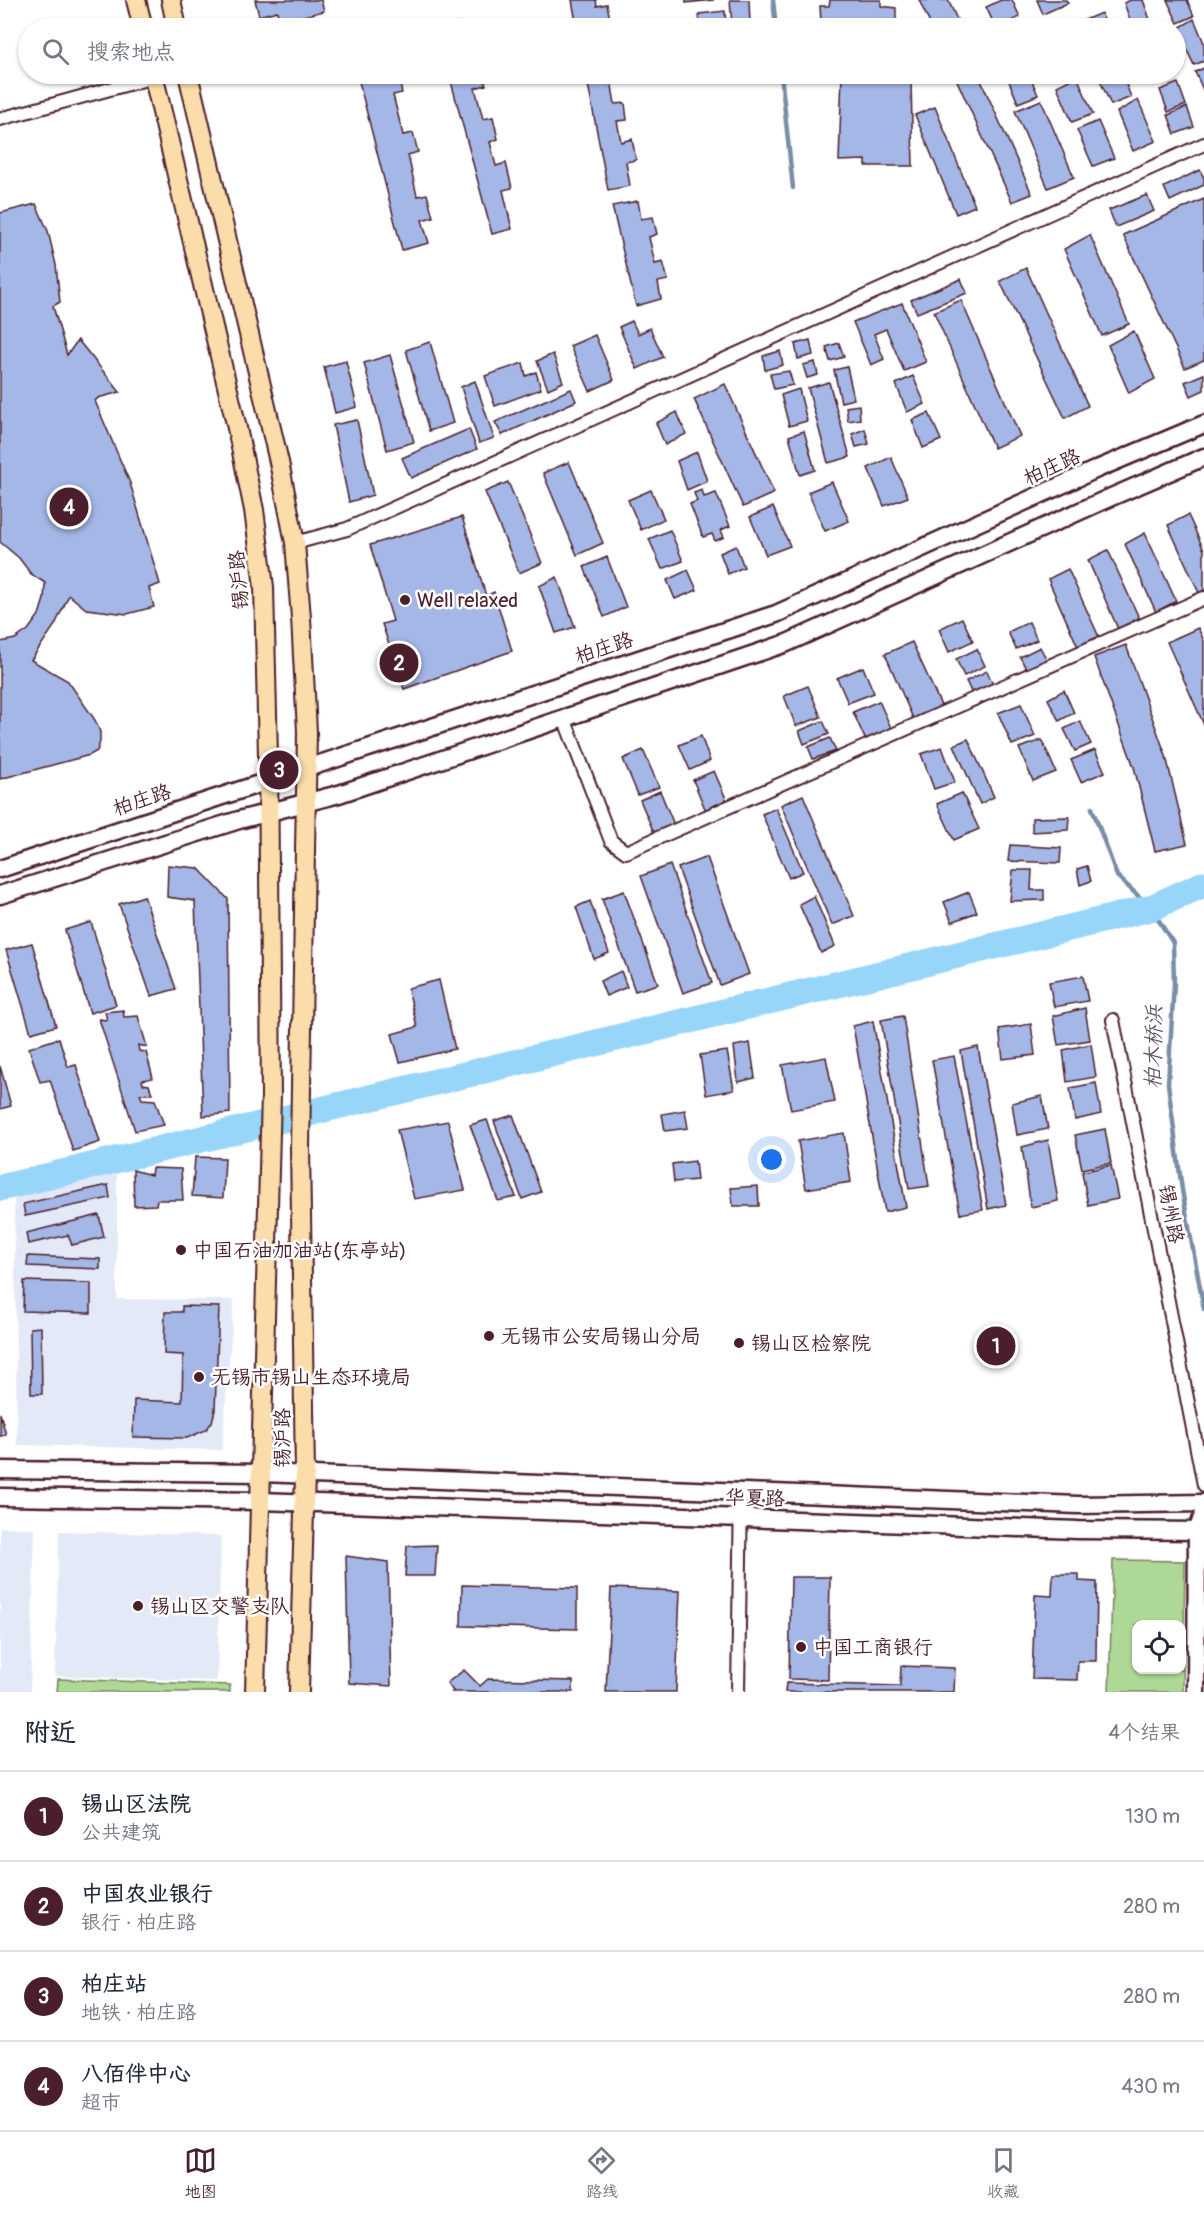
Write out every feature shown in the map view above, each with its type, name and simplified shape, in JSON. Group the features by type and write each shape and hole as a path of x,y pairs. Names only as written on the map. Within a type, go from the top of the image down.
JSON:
{"main road":[{"path":"136,0 140,18"},
{"path":"171,0 175,18"},
{"name":"锡沪路","path":"156,84 254,510 264,587 271,1095 255,1692"},
{"path":"190,84 279,462 295,543 307,732 306,802"},
{"name":"锡沪路","path":"299,1692 305,1474 300,1148 306,802"}],"street":[{"path":"0,118 122,84"},
{"path":"295,543 358,524 1204,144"},
{"name":"柏庄路","path":"0,868 776,614 1204,424"},
{"path":"0,895 268,812 339,794 787,643 1204,457"},
{"path":"564,718 611,841 626,852 1204,598"},
{"name":"锡州路","path":"1113,1020 1204,1485"},
{"name":"华夏路","path":"0,1470 305,1474 1078,1505 1204,1503"},
{"path":"738,1692 741,1492"},
{"name":"华夏路","path":"0,1497 260,1501 1078,1530 1201,1531"},
{"path":"1196,1692 1201,1531 1204,1513"}],"shaded area":[{"name":"无锡市锡山生态环境局","path":"117,1172 117,1299 234,1300 222,1450 17,1445 14,1192"},
{"path":"0,1527 35,1529 30,1692 0,1692"},
{"name":"锡山区交警支队","path":"59,1531 221,1536 217,1681 55,1676"}],"green space":[{"path":"1113,1560 1185,1561 1184,1620 1132,1620 1132,1674 1183,1674 1183,1692 1109,1692"},
{"path":"58,1679 230,1685 230,1692 57,1692"}],"building":[{"path":"255,0 321,0 324,11 295,18 278,18 277,11 259,16"},
{"path":"572,0 596,0 597,6 607,4 610,18 575,18"},
{"path":"686,0 714,0 686,3"},
{"path":"730,0 749,0 750,18 731,18"},
{"path":"830,0 881,0 881,6 896,8 896,18 821,18 820,6 829,6"},
{"path":"919,0 948,0 956,18 927,18"},
{"path":"1001,0 1012,0 1020,17 991,18 986,7"},
{"path":"1037,0 1066,0 1068,3 1043,14"},
{"path":"1131,0 1143,0 1149,18 1129,18 1124,3"},
{"path":"1167,0 1187,0 1194,16 1186,20 1176,18"},
{"path":"725,11 725,18 699,18 699,14"},
{"path":"1101,13 1103,18 1089,18"},
{"path":"1194,19 1204,43 1204,61 1194,65 1186,48 1186,24"},
{"path":"1204,68 1204,92 1195,72"},
{"path":"360,84 400,84 402,93 393,95 403,135 413,133 418,152 408,155 417,196 427,194 433,217 422,220 429,243 402,250"},
{"path":"452,84 486,85 475,88 483,119 493,117 498,139 490,142 496,166 506,163 512,188 503,190 512,229 492,234"},
{"path":"588,84 612,84 615,104 625,103 627,120 617,121 621,142 632,139 636,160 626,162 630,186 608,190"},
{"path":"842,84 911,84 913,166 866,166 866,160 839,161"},
{"path":"959,84 982,84 1032,194 1012,202"},
{"path":"1010,84 1033,84 1038,95 1018,103"},
{"path":"1080,84 1093,114 1072,122 1057,86"},
{"path":"1102,84 1126,84 1131,97 1111,105"},
{"path":"1178,84 1186,105 1168,112 1160,90"},
{"path":"1041,100 1074,177 1048,188 1015,111"},
{"path":"1138,100 1156,141 1133,151 1117,112"},
{"path":"935,107 975,206 956,214 915,115"},
{"path":"1187,107 1194,127 1175,134 1168,115"},
{"path":"1098,121 1114,158 1093,166 1077,130"},
{"path":"1200,170 1204,178 1204,185 1170,201 1164,187"},
{"path":"1147,195 1154,211 1116,227 1109,210"},
{"path":"1204,199 1204,360 1185,368 1123,235"},
{"path":"638,201 641,219 653,217 657,234 649,237 655,264 663,262 668,280 658,282 661,299 636,306 612,206"},
{"path":"36,204 48,231 56,265 60,302 53,306 67,355 78,340 120,392 98,398 95,401 130,483 160,584 149,588 154,607 127,614 86,609 69,595 55,625 31,660 68,681 95,720 100,732 97,751 90,755 0,779 0,642 15,639 28,630 39,615 44,599 45,583 31,574 19,558 0,542 0,213"},
{"path":"1090,235 1129,324 1102,336 1064,249"},
{"path":"1026,268 1088,406 1065,418 1000,281"},
{"path":"961,279 967,293 917,313 911,300"},
{"path":"961,300 1020,436 994,448 934,312"},
{"path":"902,303 926,362 904,371 886,329 874,334 884,359 871,365 853,322"},
{"path":"632,321 638,334 650,328 663,357 637,369 619,327"},
{"path":"1134,331 1155,379 1129,393 1108,345"},
{"path":"595,335 614,380 590,391 570,346"},
{"path":"810,340 813,355 798,359 795,344"},
{"path":"430,342 453,423 429,431 406,350"},
{"path":"839,343 844,357 830,361 826,347"},
{"path":"780,351 783,365 765,370 763,356"},
{"path":"553,354 563,382 548,389 537,361"},
{"path":"390,355 414,442 387,450 364,363"},
{"path":"346,361 357,407 335,413 324,367"},
{"path":"815,362 818,375 807,378 803,365"},
{"path":"523,363 526,376 536,372 541,389 495,406 485,376"},
{"path":"847,367 854,399 841,402 834,370"},
{"path":"789,371 793,385 774,389 770,374"},
{"path":"1204,374 1204,390 1191,396 1185,382"},
{"path":"913,376 925,404 907,412 896,384"},
{"path":"475,381 494,438 479,443 461,387"},
{"path":"829,382 850,457 828,463 808,388"},
{"path":"725,384 774,493 743,507 694,399"},
{"path":"571,389 576,401 502,435 495,422"},
{"path":"799,389 807,421 789,426 781,395"},
{"path":"859,405 860,419 848,421 846,407"},
{"path":"677,412 686,434 665,445 656,423"},
{"path":"929,413 941,440 923,448 912,420"},
{"path":"357,420 373,495 349,502 333,425"},
{"path":"469,429 477,449 411,478 402,458"},
{"path":"865,429 869,444 856,447 852,434"},
{"path":"804,431 815,470 800,475 789,436"},
{"path":"697,452 707,481 687,490 677,461"},
{"path":"891,457 908,497 884,506 868,468"},
{"path":"569,462 603,543 577,555 543,473"},
{"path":"508,482 542,563 519,573 485,492"},
{"path":"832,482 849,521 825,531 808,492"},
{"path":"651,490 664,519 641,530 628,500"},
{"path":"702,490 704,497 716,493 730,526 721,530 724,537 715,541 712,534 703,537 690,504 697,501 694,493"},
{"path":"773,507 790,546 766,555 750,517"},
{"path":"1188,515 1204,550 1204,590 1199,593 1168,525"},
{"path":"462,517 486,596 494,592 512,651 404,689 382,624 393,621 370,545"},
{"path":"670,530 683,561 662,569 649,539"},
{"path":"1145,533 1176,601 1156,612 1125,544"},
{"path":"736,546 744,567 728,574 720,553"},
{"path":"1108,550 1139,618 1118,629 1088,560"},
{"path":"607,557 626,607 604,617 584,567"},
{"path":"1068,569 1099,637 1078,647 1048,579"},
{"path":"688,570 697,590 675,599 667,580"},
{"path":"557,577 575,627 556,633 539,586"},
{"path":"962,618 973,641 949,652 939,629"},
{"path":"1029,622 1037,640 1016,649 1008,632"},
{"path":"1198,628 1204,641 1204,725 1167,642"},
{"path":"912,642 943,710 915,723 885,654"},
{"path":"1126,645 1166,756 1187,844 1155,851 1134,767 1094,657"},
{"path":"1040,647 1049,664 1029,674 1020,657"},
{"path":"977,649 985,666 964,676 956,659"},
{"path":"863,667 874,693 848,703 837,678"},
{"path":"987,671 995,689 974,698 966,681"},
{"path":"808,686 821,717 796,726 784,696"},
{"path":"1064,690 1074,713 1059,721 1048,699"},
{"path":"879,701 892,730 866,741 853,712"},
{"path":"1021,704 1035,736 1012,745 998,713"},
{"path":"823,721 829,734 804,744 799,731"},
{"path":"1080,721 1091,744 1075,751 1064,729"},
{"path":"701,736 710,761 690,770 679,745"},
{"path":"830,738 836,751 813,759 808,747"},
{"path":"968,739 994,797 980,804 954,745"},
{"path":"1042,740 1056,772 1033,781 1019,748"},
{"path":"942,747 955,782 934,789 921,754"},
{"path":"643,750 659,787 638,795 623,759"},
{"path":"1095,750 1105,772 1081,782 1071,760"},
{"path":"714,771 727,801 706,811 693,780"},
{"path":"660,791 675,827 655,835 640,800"},
{"path":"962,793 979,829 954,840 937,804"},
{"path":"803,795 854,916 832,925 781,805"},
{"path":"776,808 803,872 789,878 762,814"},
{"path":"1069,817 1068,830 1032,832 1032,818"},
{"path":"1010,845 1061,848 1060,863 1008,861"},
{"path":"707,857 749,974 720,985 678,868"},
{"path":"168,865 198,868 228,899 230,1113 203,1116 195,901 167,897"},
{"path":"670,865 712,983 683,993 641,876"},
{"path":"1087,866 1091,881 1080,885 1077,869"},
{"path":"1013,870 1032,870 1031,890 1044,890 1044,900 1010,901"},
{"path":"624,891 658,984 635,991 602,899"},
{"path":"969,892 977,912 952,922 944,902"},
{"path":"144,896 176,989 151,996 119,904"},
{"path":"814,896 835,946 821,953 799,904"},
{"path":"590,901 609,953 594,959 576,907"},
{"path":"91,922 116,1005 90,1013 65,930"},
{"path":"32,943 56,1026 31,1033 6,950"},
{"path":"621,971 627,987 606,996 600,981"},
{"path":"1083,976 1088,1001 1054,1007 1049,982"},
{"path":"439,980 455,1049 400,1062 392,1034 417,1027 408,988"},
{"path":"1085,1008 1090,1040 1058,1045 1053,1016"},
{"path":"123,1010 124,1017 138,1016 147,1047 138,1045 139,1051 146,1052 153,1078 142,1080 143,1084 149,1085 152,1094 140,1094 142,1099 155,1100 164,1125 135,1131 99,1019 107,1020 105,1012"},
{"path":"903,1016 929,1186 909,1189 881,1020"},
{"path":"873,1021 906,1207 885,1212 853,1026"},
{"path":"1031,1024 1035,1055 1003,1059 999,1029"},
{"path":"59,1038 68,1067 76,1065 100,1142 73,1151 50,1080 40,1082 29,1048"},
{"path":"750,1043 755,1078 738,1082 734,1046"},
{"path":"1091,1044 1096,1077 1067,1082 1063,1050"},
{"path":"978,1047 1006,1205 988,1209 961,1051"},
{"path":"727,1051 734,1090 706,1095 700,1055"},
{"path":"954,1056 983,1210 960,1214 932,1060"},
{"path":"826,1057 835,1102 791,1110 782,1065"},
{"path":"0,1066 11,1106 0,1109"},
{"path":"1096,1083 1101,1114 1075,1120 1070,1088"},
{"path":"1042,1096 1048,1129 1017,1135 1012,1103"},
{"path":"685,1110 688,1128 665,1131 662,1114"},
{"path":"513,1115 541,1192 522,1199 494,1121"},
{"path":"487,1120 516,1197 498,1201 470,1125"},
{"path":"448,1121 465,1190 414,1199 397,1130"},
{"path":"1105,1129 1111,1163 1082,1169 1075,1135"},
{"path":"844,1133 851,1182 806,1189 798,1141"},
{"path":"1048,1140 1058,1201 1031,1207 1022,1147"},
{"path":"195,1157 225,1158 223,1198 192,1196"},
{"path":"695,1161 697,1180 674,1182 672,1164"},
{"path":"1111,1165 1118,1199 1088,1205 1082,1172"},
{"path":"152,1168 181,1169 183,1200 157,1200 156,1205 134,1206 133,1170 151,1175"},
{"path":"108,1185 110,1198 25,1216 23,1204"},
{"path":"758,1186 759,1206 733,1206 731,1188"},
{"path":"99,1215 104,1237 72,1245 68,1235 28,1244 26,1233"},
{"path":"28,1256 100,1259 100,1269 27,1266"},
{"path":"24,1281 91,1283 91,1313 23,1311"},
{"name":"无锡市锡山生态环境局","path":"182,1306 219,1307 215,1410 212,1422 206,1430 187,1438 133,1437 134,1400 182,1402 183,1355 164,1354 165,1312 182,1312"},
{"path":"41,1327 42,1394 31,1394 30,1328"},
{"path":"0,1413 6,1435 0,1436"},
{"path":"437,1545 435,1576 405,1576 407,1546"},
{"path":"346,1556 388,1562 391,1686 349,1683"},
{"path":"1053,1574 1079,1574 1079,1581 1097,1582 1096,1661 1078,1661 1077,1680 1032,1679 1035,1595 1052,1596"},
{"path":"791,1577 830,1577 828,1680 789,1679"},
{"path":"462,1585 577,1588 577,1629 461,1626"},
{"path":"611,1588 680,1591 676,1692 606,1692"},
{"path":"901,1666 955,1668 954,1692 785,1692 786,1683 900,1686"},
{"path":"464,1670 480,1686 488,1679 573,1681 573,1692 452,1692 447,1683"}],"waterway":[{"path":"773,0 775,18"},
{"path":"782,84 793,188"},
{"name":"柏木桥浜","path":"1092,808 1117,876 1151,908 1173,943 1174,983 1168,1084 1182,1190 1204,1309"},
{"path":"0,1188 1151,908 1204,884"}],"place":[{"name":"八佰伴中心","path":"69,507"},
{"name":"Well relaxed","path":"405,600"},
{"name":"中国农业银行","path":"399,663"},
{"name":"柏庄站","path":"279,770"},
{"name":"中国石油加油站(东亭站)","path":"181,1250"},
{"name":"无锡市公安局锡山分局","path":"489,1336"},
{"name":"锡山区检察院","path":"739,1343"},
{"name":"锡山区法院","path":"996,1346"},
{"name":"无锡市锡山生态环境局","path":"199,1377"},
{"name":"锡山区交警支队","path":"138,1606"},
{"name":"中国工商银行","path":"801,1647"}]}
